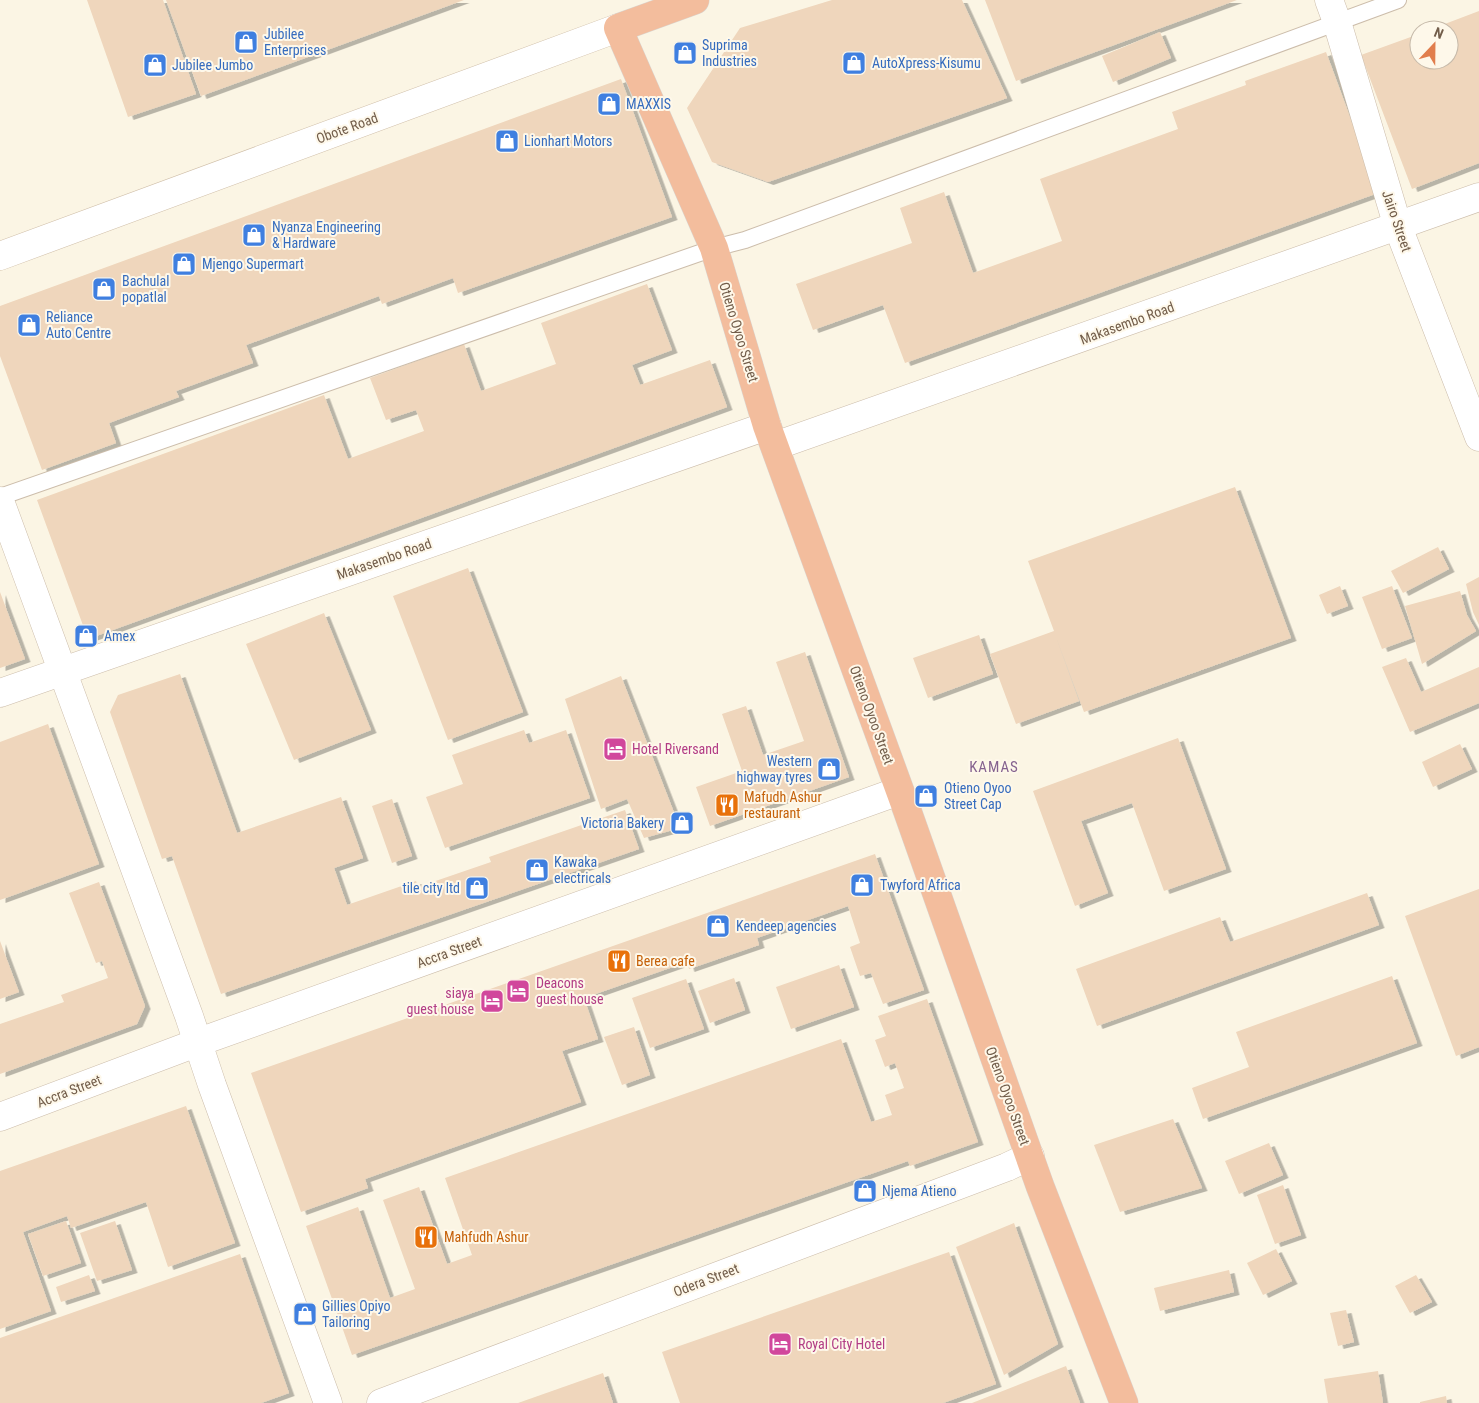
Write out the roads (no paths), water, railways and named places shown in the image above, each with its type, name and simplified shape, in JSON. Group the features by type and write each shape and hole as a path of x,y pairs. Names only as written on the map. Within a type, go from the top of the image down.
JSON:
{"highway":[{"name":"Obote Road","path":"618,28 695,0"},
{"name":"Otieno Oyoo Street","path":"618,28 714,248 771,436 1030,1156 1124,1403"}],"street":[{"name":"Jairo Street","path":"1333,11 1398,227 1479,437"},
{"name":"Obote Road","path":"0,256 618,28"},
{"name":"Makasembo Road","path":"0,692 1398,227 1479,197"},
{"path":"0,502 328,1403"},
{"name":"Accra Street","path":"0,1117 198,1042 900,791"},
{"name":"Odera Street","path":"381,1403 1007,1167 1030,1156"}],"lane":[{"path":"0,497 714,248 745,240 1333,11 1398,0"}],"place":[{"name":"Jubilee Enterprises","path":"246,42"},
{"name":"Suprima Industries","path":"685,53"},
{"name":"AutoXpress-Kisumu","path":"854,63"},
{"name":"Jubilee Jumbo","path":"155,65"},
{"name":"MAXXIS","path":"609,104"},
{"name":"Lionhart Motors","path":"507,141"},
{"name":"Nyanza Engineering & Hardware","path":"254,235"},
{"name":"Mjengo Supermart","path":"184,264"},
{"name":"Bachulal popatlal","path":"104,289"},
{"name":"Reliance Auto Centre","path":"29,325"},
{"name":"Amex","path":"86,636"},
{"name":"Hotel Riversand","path":"615,749"},
{"name":"Western highway tyres","path":"829,769"},
{"name":"Otieno Oyoo Street Cap","path":"926,796"},
{"name":"Mafudh Ashur restaurant","path":"727,805"},
{"name":"Victoria Bakery","path":"682,823"},
{"name":"Kawaka electricals","path":"537,870"},
{"name":"Twyford Africa","path":"862,885"},
{"name":"tile city ltd","path":"477,888"},
{"name":"Kendeep agencies","path":"718,926"},
{"name":"Berea cafe","path":"619,961"},
{"name":"Deacons guest house","path":"518,991"},
{"name":"siaya guest house","path":"492,1001"},
{"name":"Njema Atieno","path":"865,1191"},
{"name":"Mahfudh Ashur","path":"426,1237"},
{"name":"Gillies Opiyo Tailoring","path":"305,1314"},
{"name":"Royal City Hotel","path":"780,1344"}],"district":[{"name":"KAMAS","path":"994,767"}]}
